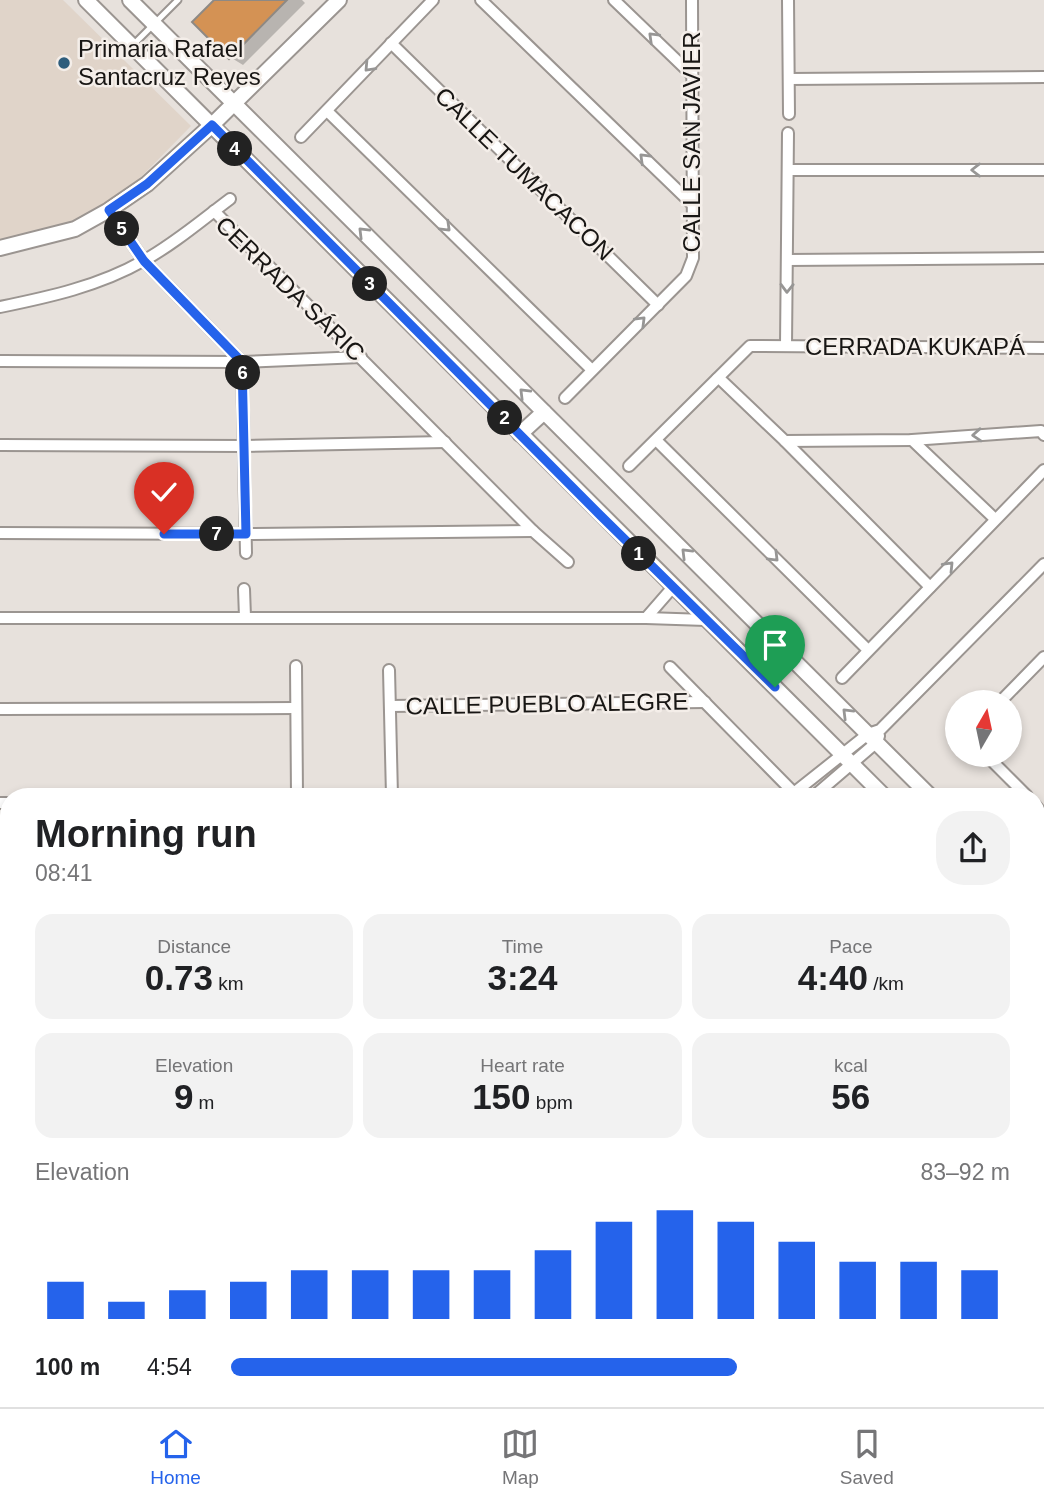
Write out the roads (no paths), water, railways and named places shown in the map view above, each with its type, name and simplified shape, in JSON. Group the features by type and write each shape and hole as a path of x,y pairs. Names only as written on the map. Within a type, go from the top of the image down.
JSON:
{"street":[{"path":"86,0 876,788"},
{"path":"130,0 544,412 875,735 923,788"},
{"path":"0,248 75,229 147,184 212,125 339,0"},
{"path":"301,137 433,0"},
{"path":"481,0 693,205"},
{"path":"614,0 692,75"},
{"name":"CALLE SAN JAVIER","path":"565,398 686,276 691,267 692,0"},
{"path":"788,0 789,114"},
{"name":"CALLE TUMACACON","path":"391,43 658,305"},
{"path":"789,79 1044,78"},
{"path":"327,111 592,369"},
{"name":"CERRADA KUKAPÁ","path":"786,346 788,133"},
{"path":"788,170 1044,170"},
{"path":"214,211 230,199"},
{"path":"109,210 144,261 242,362 246,553"},
{"name":"CERRADA SÁRIC","path":"0,307 72,290 118,274 144,261 214,211 533,531 568,562"},
{"path":"787,260 1044,258"},
{"name":"CERRADA KUKAPÁ","path":"717,379 750,346 1044,348"},
{"path":"0,360 242,362 360,357"},
{"path":"629,466 717,379 785,441 930,587"},
{"path":"520,434 544,412"},
{"path":"785,441 912,440 1043,432"},
{"path":"656,440 868,650"},
{"path":"912,440 995,519"},
{"path":"0,445 245,446 445,442"},
{"path":"842,678 1044,470"},
{"path":"0,533 533,531"},
{"path":"821,788 1044,564"},
{"path":"646,618 673,587"},
{"path":"244,589 245,617"},
{"path":"0,618 706,620"},
{"path":"1013,690 1042,664"},
{"path":"296,666 297,788"},
{"name":"CALLE PUEBLO ALEGRE","path":"670,667 787,788"},
{"name":"CALLE PUEBLO ALEGRE","path":"389,670 392,788"},
{"name":"CALLE PUEBLO ALEGRE","path":"390,706 705,702"},
{"path":"0,709 296,708"},
{"path":"804,788 848,759"},
{"path":"998,767 1019,788"}],"lane":[{"path":"132,46 178,0"}],"place":[{"name":"Primaria Rafael Santacruz Reyes","path":"64,63"}]}
